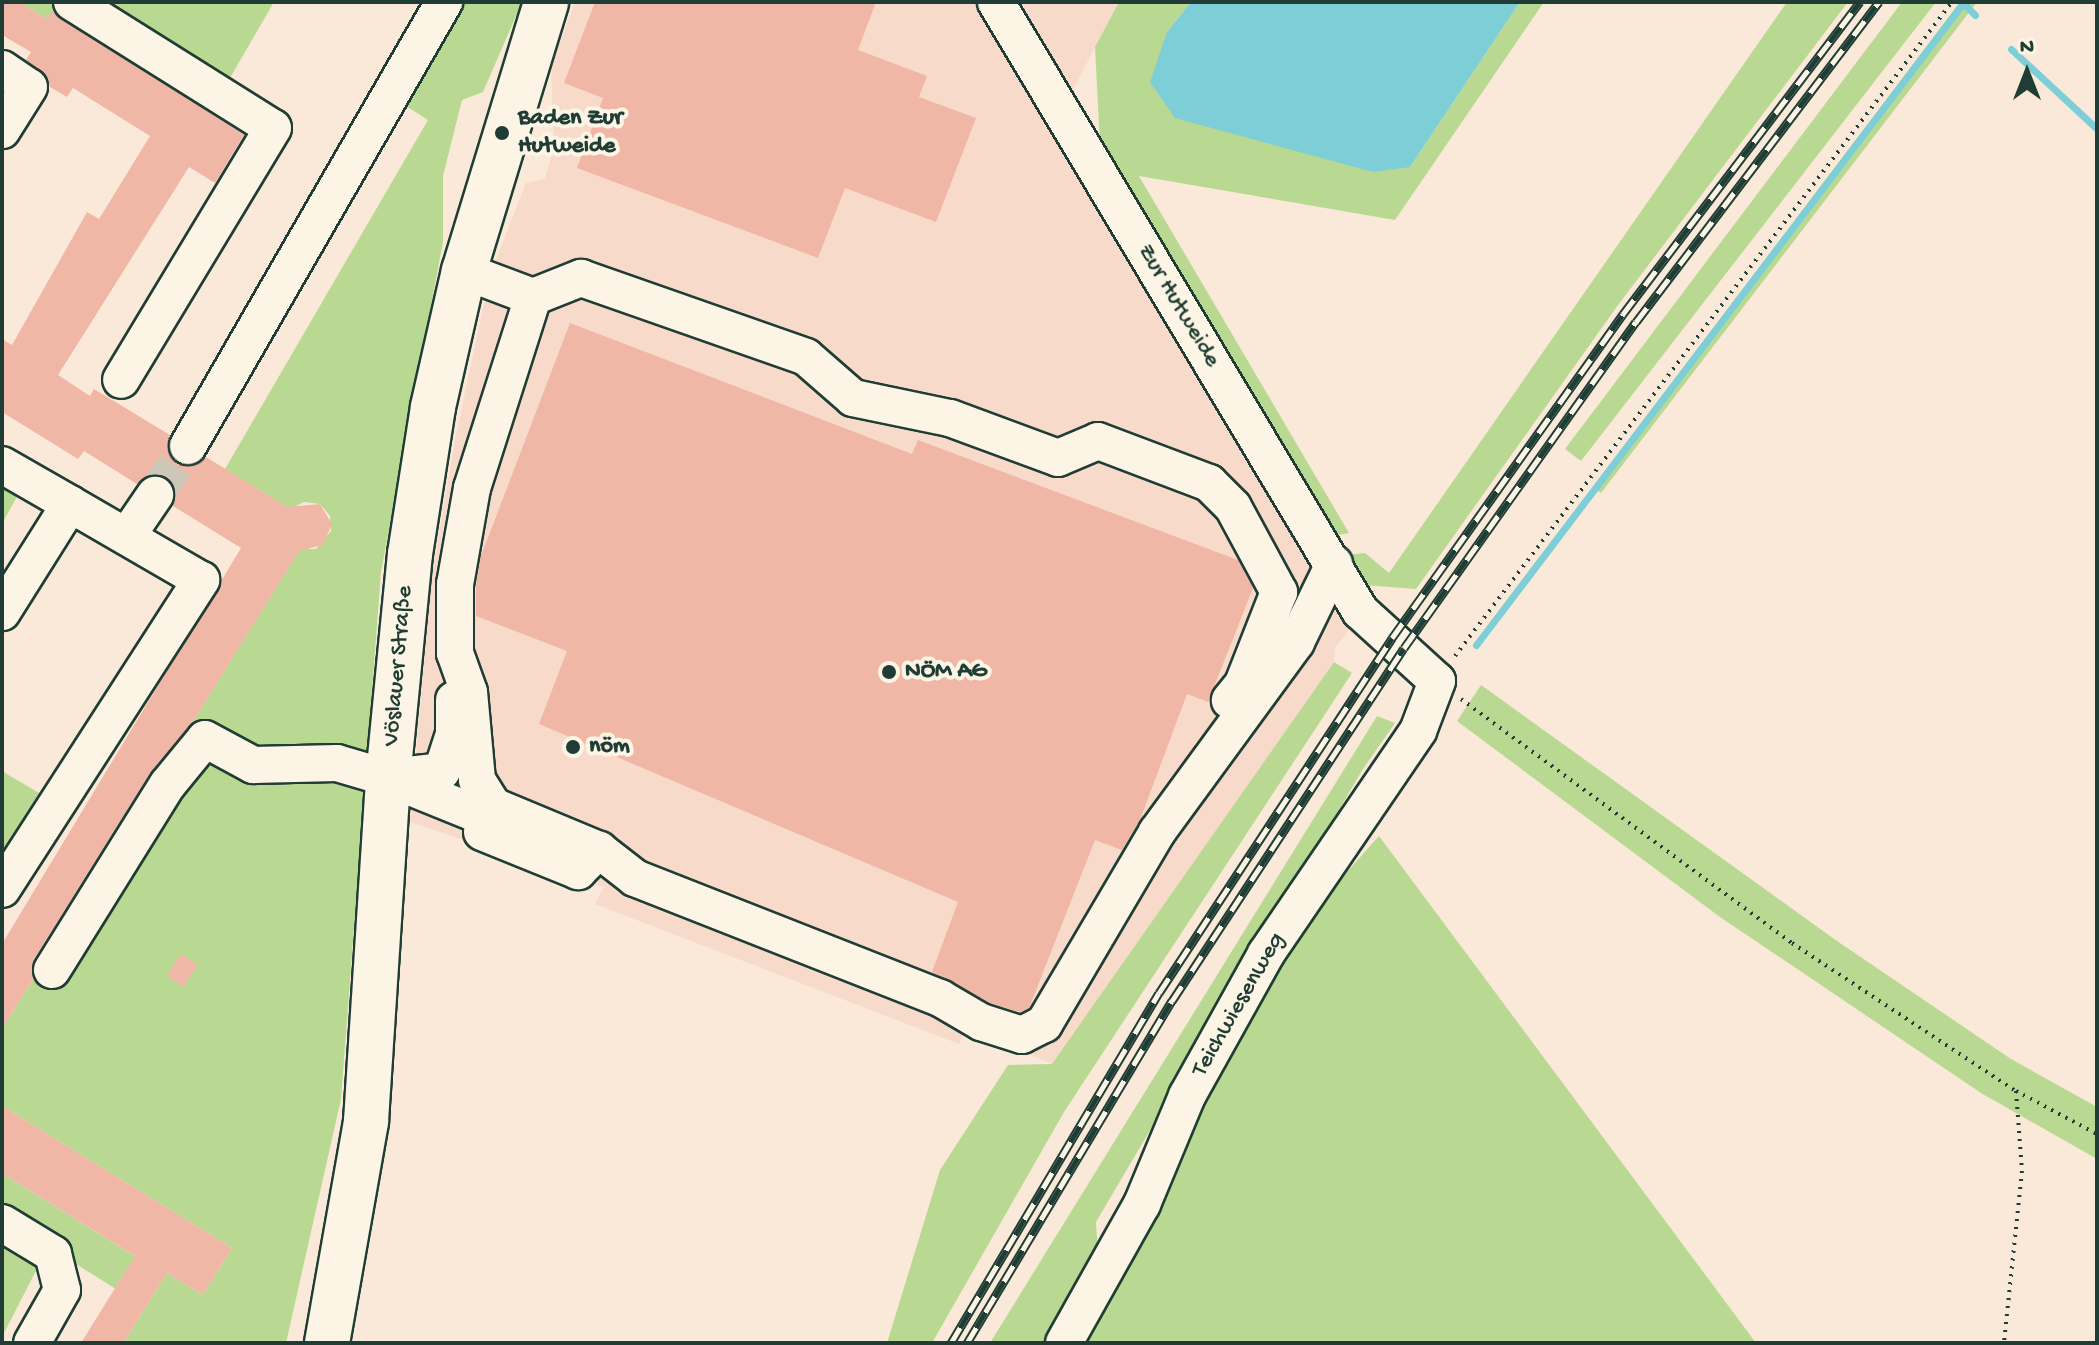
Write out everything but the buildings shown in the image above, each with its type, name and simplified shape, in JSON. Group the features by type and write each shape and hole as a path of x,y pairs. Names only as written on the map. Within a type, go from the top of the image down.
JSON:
{"main road":[{"name":"Vöslauer Straße","path":"327,1343 366,1121 388,778 412,540 433,407 464,271 546,2"}],"street":[{"path":"72,2 273,128 121,380"},
{"path":"188,446 444,2"},
{"name":"Zur Hutweide","path":"996,2 1360,611 1437,681"},
{"path":"2,69 29,87 2,130"},
{"path":"464,271 533,297 581,278 806,357 853,398 950,418 1058,458 1098,441 1209,483 1233,507 1279,592 1243,684 1186,755 1157,832"},
{"path":"52,970 168,784 205,739 253,765 337,763 388,778 442,771 454,734 455,584 472,488 533,297"},
{"path":"2,465 201,580 2,889"},
{"path":"127,536 155,495"},
{"path":"2,612 70,504"},
{"path":"455,653 469,692 477,780 493,806 599,850 635,878 1022,1035 1044,1024 1157,832 1296,642 1334,564"},
{"name":"Teichwiesenweg","path":"1064,1343 1142,1204 1187,1096 1266,954 1418,731 1437,681"},
{"path":"388,778 421,807 578,871 599,850"},
{"path":"2,1223 53,1254 62,1290 32,1343"}],"path":[{"path":"1952,2 1437,681 1792,943 2016,1091 2097,1134"},
{"path":"2004,1343 2022,1171 2016,1091"}],"shaded area":[{"name":"nöm","path":"575,2 974,2 987,23 994,2 1119,2 1070,95 1352,626 1335,648 1334,662 1052,1064 965,1029 959,1044 595,904 604,887 486,842 475,844 410,822 432,575 455,440 490,275 526,183 545,179 554,146 551,67"}],"green space":[{"path":"19,2 274,2 212,109 53,11 47,19"},
{"path":"459,2 522,2 483,92 462,100 443,176 443,242 381,572 341,1099 286,1343 123,1343 167,1273 203,1295 232,1248 2,1106 2,1029 300,549 316,549 331,531 330,516 320,504 304,502 290,509 225,469 428,120 406,106"},
{"path":"1119,2 1191,2 1167,32 1410,167 1520,2 1544,2 1395,220 1139,176 1349,533 1333,536 1100,144 1095,47"},
{"path":"1787,2 1848,2 1618,305 1416,589 1364,585 1345,555 1365,553 1389,573"},
{"path":"1902,2 1936,2 1581,461 1565,449"},
{"path":"1960,2 1977,2 1601,493 1593,488"},
{"path":"2,481 20,491 2,524"},
{"path":"1334,662 1352,673 1064,1112 932,1343 887,1343 940,1170 1008,1065 1052,1064"},
{"path":"1481,685 1837,941 2011,1059 2097,1107 2097,1159 1981,1093 1720,917 1457,721"},
{"path":"1377,716 1395,723 1363,769 1096,1222 1098,1255 1044,1343 990,1343"},
{"path":"2,771 39,793 2,853"},
{"path":"1379,836 1756,1343 1075,1343 1212,1085 1311,912"},
{"path":"2,1173 135,1256 115,1288 2,1218"},
{"path":"2,1237 41,1261 2,1337"}],"water":[{"path":"1191,2 1520,2 1410,167 1373,172 1175,118 1150,82 1167,32"}],"waterway":[{"path":"1476,645 1963,3 1975,15"},
{"path":"2011,49 2097,129"}],"tunnel":[{"path":"155,495 188,446"}],"railway":[{"path":"951,1343 1159,993 1392,638 1623,314 1860,2"},
{"path":"967,1343 1172,1001 1404,648 1636,322 1879,2"}],"place":[{"name":"Baden Zur Hutweide","path":"502,133"},
{"name":"NÖM AG","path":"889,672"},
{"name":"nöm","path":"573,747"}]}
